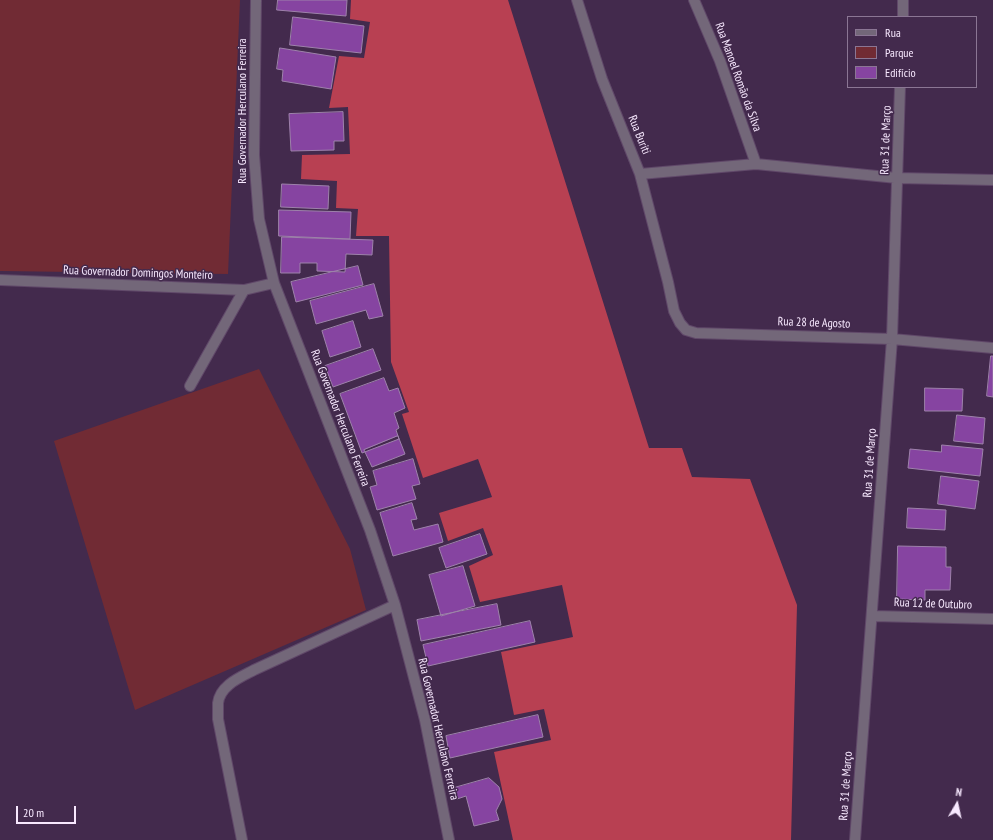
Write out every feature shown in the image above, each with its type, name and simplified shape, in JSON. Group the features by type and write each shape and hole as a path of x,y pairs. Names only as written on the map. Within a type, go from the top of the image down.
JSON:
{"street":[{"name":"Rua Governador Herculano Ferreira","path":"256,0 254,155 259,219 274,284 370,530 395,606 425,720 449,840"},
{"name":"Rua Buriti","path":"577,0 602,79 640,174 668,282"},
{"name":"Rua Manoel Romão da Silva","path":"694,0 720,61 756,164"},
{"path":"902,16 903,0"},
{"name":"Rua 31 de Março","path":"855,840 873,616 892,339 900,88"},
{"path":"640,174 756,164 897,178 993,180"},
{"name":"Rua Governador Domingos Monteiro","path":"0,280 244,290 274,284"},
{"name":"Rua 28 de Agosto","path":"668,282 674,311 680,323 686,330 696,333 892,339 993,348"},
{"path":"190,386 244,290"},
{"path":"242,840 218,719 218,702 225,688 254,670 395,606"},
{"name":"Rua 12 de Outubro","path":"873,616 993,619"}],"green space":[{"path":"0,0 240,0 228,274 0,271"},
{"path":"259,369 350,549 366,610 135,710 54,441"}],"shaded area":[{"path":"351,0 508,0 649,448 682,448 692,477 750,479 797,605 791,840 513,840 494,752 551,740 544,709 514,715 501,652 573,637 562,585 480,602 469,566 493,555 483,528 448,541 439,513 492,497 478,459 423,478 402,414 409,412 391,362 389,236 356,236 358,209 336,208 337,181 301,179 302,155 350,154 348,107 329,108 339,56 364,58 370,22 350,19"}],"building":[{"path":"278,0 347,0 346,16 277,10"},
{"path":"293,17 364,26 361,53 290,45"},
{"path":"280,48 336,57 331,89 282,81 283,70 277,69"},
{"path":"343,112 344,141 334,141 334,150 291,151 289,114"},
{"path":"282,184 329,186 328,209 281,207"},
{"path":"279,210 351,212 350,239 279,236"},
{"path":"282,237 373,240 372,255 346,254 345,272 317,271 317,263 300,263 300,273 281,273"},
{"path":"358,266 363,285 296,302 291,282"},
{"path":"374,284 383,316 369,319 366,310 316,324 310,301"},
{"path":"353,321 361,347 330,357 322,331"},
{"path":"373,349 381,370 333,387 325,366"},
{"path":"991,356 993,356 993,397 987,396"},
{"path":"384,378 389,391 398,388 405,408 394,413 399,428 396,430 399,439 362,453 340,394"},
{"path":"925,388 963,389 962,411 925,411"},
{"path":"957,415 985,418 983,444 954,441"},
{"path":"398,436 405,454 372,467 364,450"},
{"path":"942,445 983,449 980,476 908,468 910,449 941,452"},
{"path":"413,459 420,484 412,486 416,499 377,510 370,487 377,485 373,471"},
{"path":"941,476 979,481 975,509 938,504"},
{"path":"412,503 417,519 411,520 414,530 438,524 443,542 393,556 380,513"},
{"path":"908,508 946,510 945,530 907,528"},
{"path":"480,534 487,554 446,568 439,548"},
{"path":"898,546 946,547 946,567 951,567 950,590 925,590 925,600 897,599"},
{"path":"463,566 475,606 441,616 429,575"},
{"path":"497,604 501,625 421,641 417,620"},
{"path":"530,621 535,642 428,666 423,645"},
{"path":"538,715 543,737 450,758 446,736"},
{"path":"489,778 499,787 502,799 496,811 499,820 474,826 466,796 457,799 454,788"}]}
